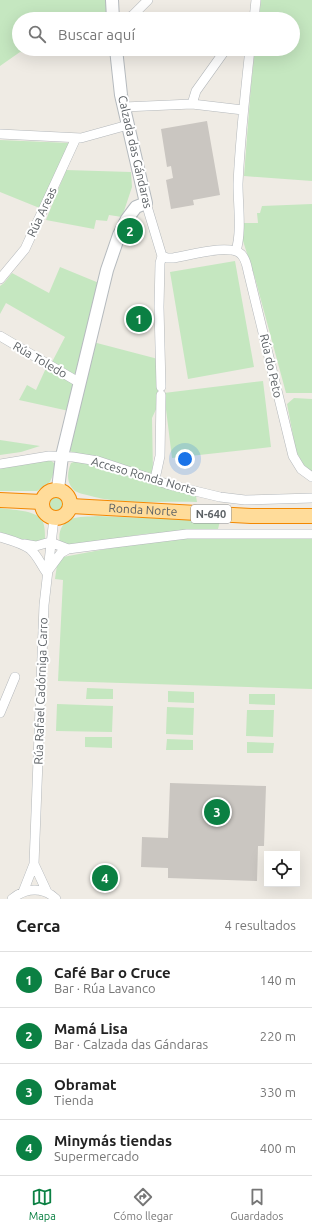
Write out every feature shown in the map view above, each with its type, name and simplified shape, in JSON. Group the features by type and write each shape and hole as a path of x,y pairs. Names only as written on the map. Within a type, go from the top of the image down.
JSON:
{"highway":[{"path":"58,490 66,494 70,501 70,506 63,517 54,518 43,511 42,502 43,498 49,491 58,490"},
{"path":"0,500 42,502"},
{"name":"Ronda Norte","path":"70,506 251,516 312,516"}],"main road":[{"path":"112,0 113,12"},
{"name":"Calzada das Gándaras","path":"117,56 119,81 124,107 146,203"},
{"path":"58,490 62,456 107,270 119,235 132,211 138,206 146,203"}],"street":[{"path":"136,12 148,0"},
{"path":"255,12 256,0"},
{"path":"192,104 196,91 221,56"},
{"path":"155,479 160,456 161,391 159,307 161,255 170,259 223,250 236,251 239,229 238,184 243,110 249,56"},
{"path":"124,107 192,104 243,110"},
{"path":"0,134 87,138 128,125"},
{"name":"Rúa Areas","path":"1,278 25,249 76,138"},
{"name":"Calzada das Gándaras","path":"146,203 161,255"},
{"name":"Rúa do Peto","path":"236,251 243,257 247,267 293,456 301,469 312,477"},
{"name":"Rúa Toledo","path":"0,337 80,383"},
{"name":"Acceso Ronda Norte","path":"0,464 49,456 62,456 98,461 220,498 244,500 312,498"},
{"name":"Rúa Rafael Cadórniga Carro","path":"23,892 34,864 42,644 47,573 54,518"},
{"path":"0,537 30,549 47,573 60,553 68,550 180,535 312,534"},
{"path":"18,543 36,546 50,542 68,550"},
{"path":"0,713 15,678"},
{"name":"Rúa Rafael Cadórniga Carro","path":"34,864 47,892"},
{"path":"11,899 23,892 31,890 47,892 56,899"}],"green space":[{"path":"0,0 108,0 107,12 12,12 12,56 14,56 0,66"},
{"path":"261,0 312,0 312,181 244,176 254,56 300,56 300,12 260,12"},
{"path":"0,140 70,143 42,209 0,192"},
{"path":"66,170 131,172 132,187 122,217 109,215 107,221 96,220 94,229 46,220"},
{"path":"312,204 312,393 286,393 255,278 243,241 243,223 258,223 257,213 260,213 262,206"},
{"path":"235,261 254,367 188,379 170,272"},
{"path":"60,267 99,283 79,375 75,376 52,362 65,337 6,303 0,314 0,286 12,273 49,293"},
{"path":"93,342 158,359 158,405 152,418 153,473 150,474 69,451"},
{"path":"46,368 75,384 69,411 19,400 27,385 36,390"},
{"path":"263,381 271,447 172,458 164,393"},
{"path":"294,398 312,399 312,473 303,464 296,451 287,404"},
{"path":"0,440 40,446 21,452 0,455"},
{"path":"50,460 54,463 55,470 50,482 37,491 0,491 0,467"},
{"path":"87,462 196,496 197,502 142,502 113,500 79,493 72,488 68,478 71,463"},
{"path":"56,495 62,498 65,504 62,510 56,513 50,510 47,504 50,498"},
{"path":"0,508 29,512 39,517 42,520 44,527 45,539 43,542 34,545 0,533"},
{"path":"97,516 220,521 218,529 144,534 71,546 61,546 59,538 60,530 67,521 77,517"},
{"path":"312,538 312,689 58,681 63,580 55,579 57,565 63,557 138,543 170,539"},
{"path":"87,688 113,689 113,699 86,699"},
{"path":"168,691 194,692 194,703 168,702"},
{"path":"249,694 275,694 275,705 249,704"},
{"path":"57,704 113,706 112,732 56,731"},
{"path":"167,707 194,708 193,735 166,734"},
{"path":"247,710 274,710 273,737 246,736"},
{"path":"85,737 112,737 112,748 85,747"},
{"path":"167,739 193,740 193,750 166,750"},
{"path":"247,742 274,743 273,753 247,753"}],"building":[{"path":"207,121 220,195 193,200 194,205 171,209 166,180 173,178 171,166 167,167 161,129"},
{"path":"170,783 266,786 264,846 258,846 257,881 168,878 168,868 141,867 142,837 168,838"}],"place":[{"name":"Mamá Lisa","path":"130,231"},
{"name":"Café Bar o Cruce","path":"139,319"},
{"name":"Obramat","path":"217,812"},
{"name":"Minymás tiendas","path":"105,878"}]}
